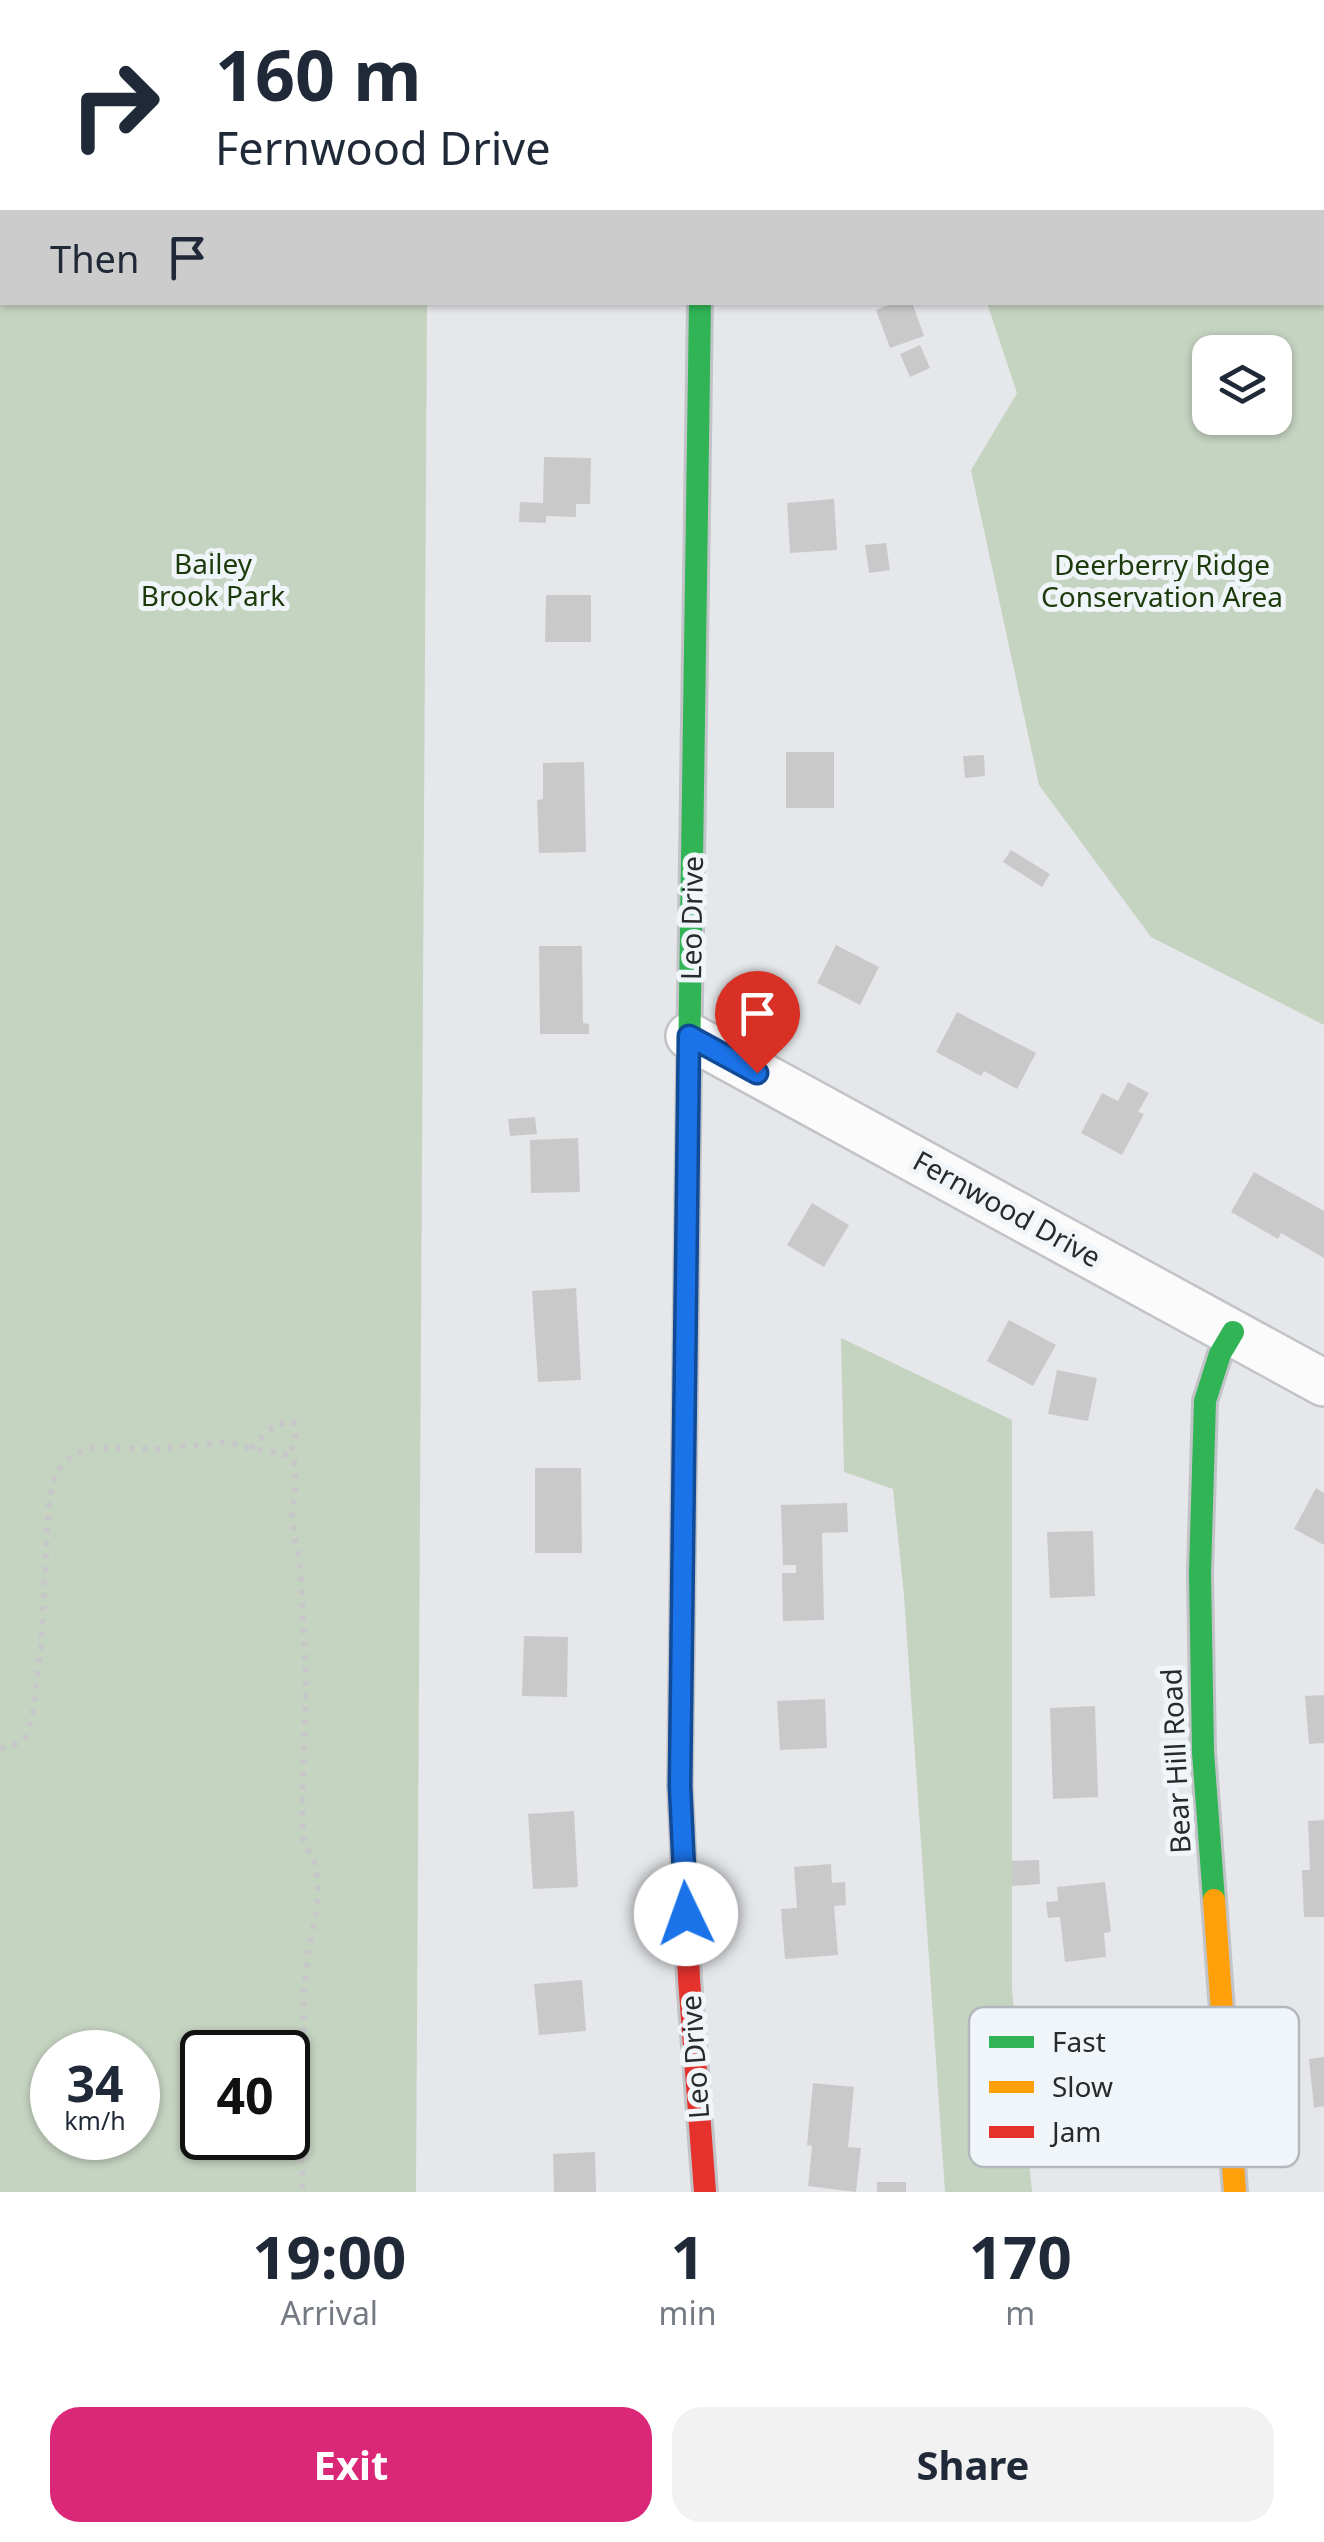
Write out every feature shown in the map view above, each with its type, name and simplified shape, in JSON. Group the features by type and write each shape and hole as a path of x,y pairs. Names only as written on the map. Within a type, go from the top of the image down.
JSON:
{"street":[{"name":"Leo Drive","path":"700,305 680,1786 705,2192"},
{"name":"Fernwood Drive","path":"689,1036 1324,1383"},
{"name":"Bear Hill Road","path":"1221,2007 1202,1752 1200,1607 1205,1401 1220,1354 1233,1332"},
{"name":"Bear Hill Road","path":"1232,2167 1234,2192"}],"path":[{"path":"250,1448 276,1424 294,1422 296,1436 289,1457"},
{"path":"0,1748 26,1736 32,1720 41,1647 49,1500 61,1466 74,1454 92,1448 160,1449 229,1442 282,1453 294,1461 292,1509 300,1558 306,1680 302,1816 304,1841 315,1864 318,1884 304,1987 302,2192"}],"green space":[{"name":"Bailey Brook Park","path":"0,305 427,305 416,2192 0,2192"},
{"name":"Deerberry Ridge Conservation Area","path":"988,305 1324,305 1324,1025 1151,937 1039,785 971,470 1017,393"},
{"path":"841,1338 1012,1420 1014,2007 969,2007 969,2167 1030,2167 1032,2192 945,2192 904,1595 893,1489 844,1472"}],"building":[{"path":"888,305 913,305 924,336 890,348 876,310"},
{"path":"920,345 930,368 910,377 900,354"},
{"path":"544,457 591,458 590,504 576,504 576,517 546,516 546,523 519,522 520,502 543,503"},
{"path":"834,499 837,550 790,553 787,503"},
{"path":"886,543 890,570 869,573 865,545"},
{"path":"546,595 591,595 591,642 545,642"},
{"path":"786,752 834,752 834,808 786,808"},
{"path":"984,755 985,776 965,778 963,756"},
{"path":"584,762 586,852 539,853 537,800 543,799 543,763"},
{"path":"1011,850 1050,874 1042,887 1003,862"},
{"path":"836,945 879,967 860,1005 817,983"},
{"path":"539,946 582,946 583,1023 589,1024 589,1034 540,1034"},
{"path":"957,1012 1036,1053 1017,1089 984,1071 981,1076 936,1052"},
{"path":"1128,1082 1149,1093 1138,1112 1144,1114 1122,1155 1081,1133 1102,1093 1118,1101"},
{"path":"535,1117 537,1134 510,1136 508,1119"},
{"path":"578,1138 580,1192 531,1193 530,1140"},
{"path":"1254,1172 1324,1211 1324,1258 1281,1233 1278,1239 1231,1212"},
{"path":"812,1203 849,1225 824,1267 787,1245"},
{"path":"576,1288 581,1380 538,1382 532,1291"},
{"path":"1009,1320 1056,1345 1033,1386 987,1361"},
{"path":"1057,1370 1097,1378 1088,1421 1048,1414"},
{"path":"535,1468 581,1468 582,1553 535,1553"},
{"path":"1316,1488 1324,1493 1324,1545 1294,1529"},
{"path":"847,1503 848,1532 822,1533 824,1620 783,1621 782,1573 796,1573 796,1565 783,1565 781,1505"},
{"path":"1093,1531 1095,1596 1050,1598 1047,1532"},
{"path":"524,1636 568,1637 567,1697 522,1696"},
{"path":"1324,1695 1324,1743 1309,1744 1305,1696"},
{"path":"825,1699 827,1748 780,1750 777,1701"},
{"path":"1095,1706 1098,1797 1053,1799 1050,1708"},
{"path":"574,1811 578,1887 533,1889 528,1814"},
{"path":"1324,1820 1324,1917 1304,1917 1302,1870 1310,1870 1308,1821"},
{"path":"1039,1860 1040,1884 1012,1886 1012,1861"},
{"path":"831,1864 832,1883 845,1882 846,1905 834,1906 838,1955 785,1959 781,1909 797,1908 794,1867"},
{"path":"1105,1882 1111,1932 1104,1933 1106,1957 1065,1962 1060,1917 1048,1918 1046,1902 1058,1901 1057,1887"},
{"path":"582,1980 586,2031 539,2035 534,1984"},
{"path":"1324,2057 1324,2106 1314,2108 1309,2059"},
{"path":"813,2083 854,2087 848,2147 861,2148 856,2192 808,2186"},
{"path":"595,2152 596,2192 554,2192 553,2154"},
{"path":"877,2182 906,2182 906,2192 877,2192"}],"traffic: fast":[{"path":"688,1138 700,305"},
{"path":"1214,1900 1203,1752 1200,1573 1205,1401 1220,1354 1233,1332"}],"traffic: slow":[{"path":"682,1626 688,1138"},
{"path":"1214,1900 1222,2007"},
{"path":"1233,2167 1235,2192"}],"traffic: jam":[{"path":"682,1626 680,1786 705,2192"}],"route":[{"path":"686,1914 680,1786 689,1036 757,1073"}]}
